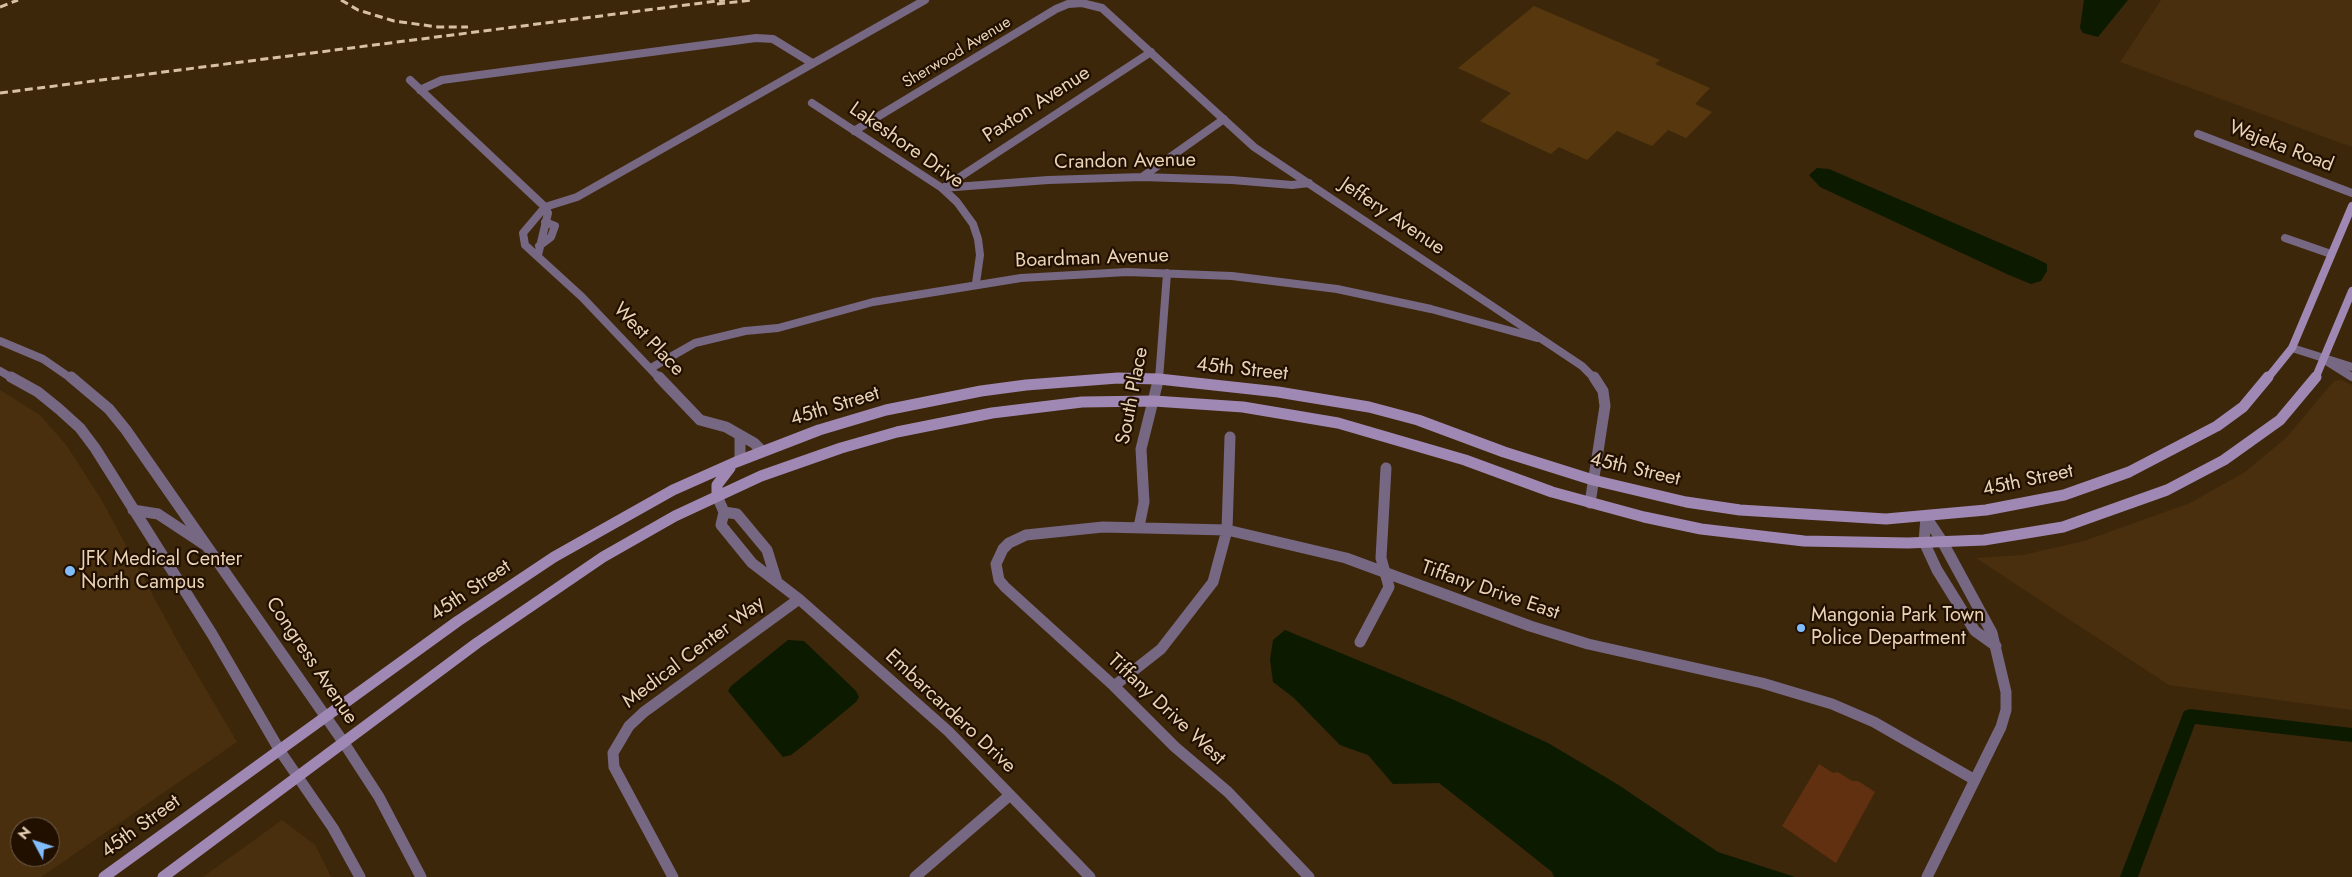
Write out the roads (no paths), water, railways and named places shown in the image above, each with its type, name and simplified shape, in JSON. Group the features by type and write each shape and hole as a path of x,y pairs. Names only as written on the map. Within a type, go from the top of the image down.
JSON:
{"main road":[{"name":"45th Street","path":"104,877 458,621 554,557 640,507 738,461 762,451 886,410 981,391 1075,381 1159,379 1278,392 1369,407 1418,420 1504,452 1592,480 1686,502 1740,510 1837,518 1926,518 1986,510 2064,495 2129,472 2188,443 2217,426 2242,407 2292,348 2352,206"},
{"name":"45th Street","path":"163,877 477,643 578,573 643,533 717,496 801,461 897,432 992,413 1082,402 1154,401 1244,407 1338,423 1424,447 1590,503 1644,517 1746,536 1814,542 1924,542 2019,536 2063,527 2133,504 2167,490 2224,460 2280,420 2317,376 2352,291"},
{"path":"717,496 717,485 722,475 738,461"}],"street":[{"path":"545,206 577,197 925,0"},
{"name":"Jeffery Avenue","path":"1075,3 1089,4 1102,8 1254,147 1588,371 1603,391 1605,406 1592,480 1590,503"},
{"name":"Sherwood Avenue","path":"854,130 1056,9 1075,3"},
{"path":"420,90 442,80 756,38 773,39 812,63"},
{"name":"Paxton Avenue","path":"942,188 1151,52"},
{"path":"410,80 545,206 548,214 545,222 555,226 551,237 538,250"},
{"name":"Lakeshore Drive","path":"812,103 942,188 961,206 973,224 980,256 976,283"},
{"path":"1142,177 1224,119"},
{"name":"Wajeka Road","path":"2198,134 2352,192"},
{"name":"Crandon Avenue","path":"942,188 965,188 1048,180 1142,177 1232,180 1292,185 1309,183"},
{"name":"West Place","path":"545,206 523,232 525,245 538,250 700,420 726,427 740,437 754,443 762,451"},
{"path":"2285,238 2331,254"},
{"name":"Boardman Avenue","path":"651,368 695,344 745,331 778,328 873,302 976,283 1068,274 1167,273 1255,278 1337,289 1431,309 1525,337 1540,339"},
{"name":"South Place","path":"1140,527 1144,502 1141,449 1159,379 1167,273"},
{"name":"Congress Avenue","path":"0,341 43,360 67,374 109,409 210,549 344,743 379,797 421,877"},
{"path":"2292,348 2352,367"},
{"path":"2325,360 2352,377"},
{"path":"0,371 38,392 80,428 212,634 280,751 333,828 360,877"},
{"path":"738,461 740,437"},
{"path":"1114,686 1161,649 1212,582 1227,530 1230,438"},
{"path":"1360,642 1389,587 1381,558 1386,468"},
{"name":"Embarcardero Drive","path":"717,496 724,512 721,525 732,541 752,563 799,598 948,731 1090,877"},
{"path":"133,510 158,514 210,549"},
{"path":"724,512 737,514 767,550 777,582"},
{"path":"1926,518 1942,541 1992,633 2005,683 2006,710 2002,727 1927,877"},
{"path":"1926,518 1924,542 1936,570 1975,631 1996,646"},
{"name":"Tiffany Drive East","path":"997,572 996,564 1003,549 1009,542 1026,535 1103,527 1227,530 1346,558 1387,575 1530,626 1588,644 1648,659 1762,683 1832,704 1874,722 1975,780"},
{"name":"Tiffany Drive West","path":"997,572 1005,587 1114,686 1175,747 1228,792 1310,877"},
{"name":"Medical Center Way","path":"673,877 614,767 613,753 629,726 644,712 799,598"},
{"path":"915,877 1010,795"}],"waterway":[{"path":"2129,877 2190,716 2352,735"}],"railway":[{"path":"0,7 18,0"},
{"path":"341,0 358,10 394,21 438,27 468,27"},
{"path":"0,93 725,0"},
{"path":"717,4 753,0"}],"place":[{"name":"JFK Medical Center North Campus","path":"70,571"},
{"name":"Mangonia Park Town Police Department","path":"1801,628"}]}
